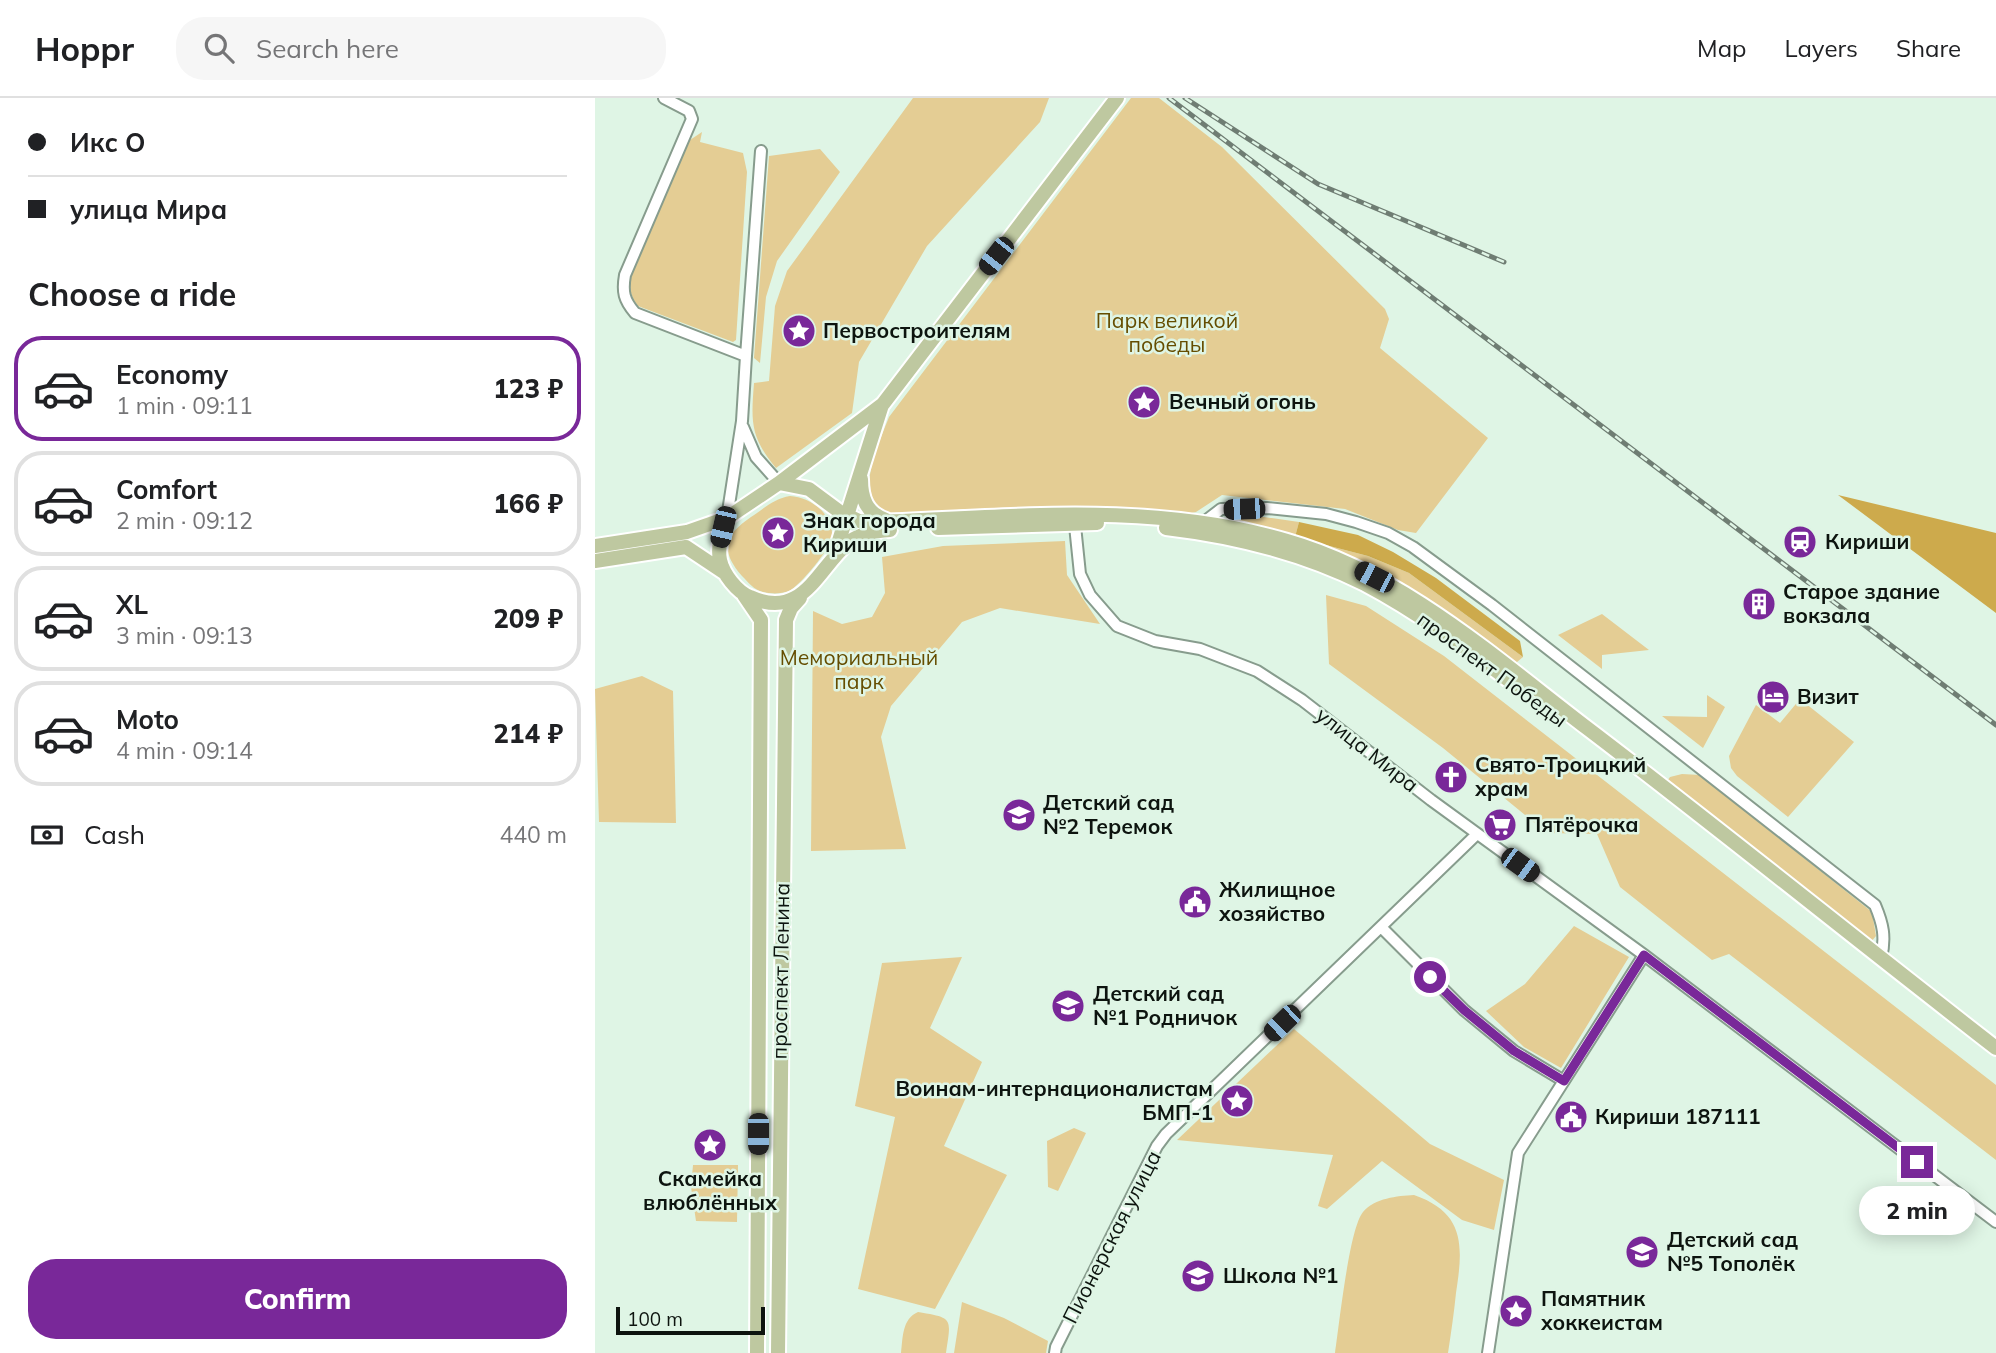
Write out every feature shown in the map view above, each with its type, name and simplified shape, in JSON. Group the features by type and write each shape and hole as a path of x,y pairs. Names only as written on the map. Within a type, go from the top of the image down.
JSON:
{"main road":[{"path":"595,546 687,533 727,518 779,483 883,404 1114,101"},
{"path":"827,568 837,547 883,404"},
{"path":"862,471 865,503 872,513 891,526"},
{"path":"779,483 809,489 830,506 859,521 891,526"},
{"path":"830,506 836,524 837,547"},
{"name":"проспект Победы","path":"891,526 1128,515 1207,523 1265,535 1308,548 1352,566 1416,601 1459,630 1996,1048"},
{"path":"725,573 720,560 720,543 727,518"},
{"name":"проспект Победы","path":"1074,518 1163,527 1257,543 1341,574 1380,593 1506,678 1996,1059"},
{"path":"595,561 686,547 725,573 743,594 771,603 789,601 803,594 849,543 870,532 891,526"},
{"name":"проспект Ленина","path":"743,594 761,620 757,1353"},
{"name":"проспект Ленина","path":"778,1353 786,620 791,608 803,594"}],"street":[{"path":"664,98 689,111 692,120 625,275 622,291 635,313 745,356"},
{"path":"727,518 742,421 761,151"},
{"path":"742,421 747,442 756,457 779,483"},
{"path":"1207,523 1208,519 1221,509 1267,508 1326,514 1388,533 1413,547 1501,611 1875,905 1884,926 1885,939 1881,958"},
{"name":"улица Мира","path":"1074,518 1080,574 1090,595 1117,626 1155,641 1200,649 1257,671 1302,700 1996,1222"},
{"name":"Пионерская улица","path":"1055,1353 1157,1146 1166,1134 1478,834"},
{"path":"1382,928 1464,1010 1514,1051 1564,1081"},
{"path":"1488,1353 1518,1153 1644,955"}],"green space":[{"path":"913,98 1049,98 1040,122 927,246 859,362 852,413 776,468 757,438 753,419 753,397 754,383 769,381 775,306 787,271"},
{"name":"Парк великой победы","path":"1131,98 1159,98 1222,147 1385,309 1389,319 1380,348 1488,438 1416,533 1398,530 1345,509 1222,495 1196,512 1183,515 989,513 966,509 933,517 909,517 889,514 876,507 870,495 869,481 877,448 889,417"},
{"path":"702,132 700,142 743,153 747,172 736,340 733,342 638,306 630,288 630,275 690,140"},
{"path":"820,149 840,172 777,261 766,297 760,363 754,358 769,156"},
{"path":"790,496 813,503 819,508 829,521 832,537 821,558 794,588 783,593 763,592 751,586 734,565 729,556 729,540 747,520 773,502"},
{"path":"1227,517 1264,517 1299,522 1295,537 1368,556 1409,573 1523,657 1511,667 1469,631 1225,521"},
{"name":"Мемориальный парк","path":"1065,541 1067,575 1100,624 1000,608 962,622 891,706 881,737 906,849 811,851 813,611 842,624 872,617 885,593 882,557 943,546"},
{"path":"1326,595 1366,606 1444,656 1996,1085 1996,1160 1729,954 1712,960 1620,887 1597,834 1547,833 1443,748 1329,664"},
{"path":"1602,614 1649,650 1602,655 1602,669 1558,635"},
{"path":"642,676 673,691 676,823 599,822 595,689"},
{"path":"1707,695 1725,707 1703,748 1662,716 1707,717"},
{"path":"1800,699 1854,742 1788,817 1737,776 1731,768 1729,756 1756,705 1780,723"},
{"path":"1682,774 1700,775 1872,912 1876,936 1870,943 1665,784 1670,777"},
{"path":"1574,926 1629,957 1561,1068 1524,1047 1486,1011 1525,984"},
{"path":"962,957 930,1028 982,1062 944,1146 1007,1175 935,1309 858,1289 895,1117 855,1106 882,963"},
{"path":"1294,1029 1430,1144 1504,1180 1494,1230 1462,1220 1382,1161 1327,1209 1318,1206 1333,1155 1177,1140"},
{"path":"1074,1128 1086,1133 1058,1191 1048,1187 1047,1141"},
{"path":"693,1165 738,1165 737,1222 696,1221 691,1187"},
{"path":"1414,1195 1443,1211 1457,1234 1460,1261 1448,1353 1335,1353 1349,1257 1363,1212 1380,1201"},
{"path":"962,1302 1004,1318 1048,1341 1046,1353 954,1353"},
{"path":"918,1312 944,1318 947,1322 949,1333 946,1353 901,1353 906,1324"}],"shaded area":[{"path":"1838,495 1996,533 1996,613"},
{"path":"1299,522 1358,535 1393,552 1436,578 1520,641 1523,657 1409,573 1368,556 1295,537"}],"railway":[{"path":"1169,98 1996,725"},
{"path":"1185,98 1318,184 1504,262"}],"place":[{"name":"Первостроителям","path":"799,331"},
{"name":"Вечный огонь","path":"1144,402"},
{"name":"Знак города Кириши","path":"778,533"},
{"name":"Кириши","path":"1800,542"},
{"name":"Старое здание вокзала","path":"1759,604"},
{"name":"Визит","path":"1773,697"},
{"name":"Свято-Троицкий храм","path":"1451,777"},
{"name":"Детский сад №2 Теремок","path":"1019,815"},
{"name":"Пятёрочка","path":"1500,825"},
{"name":"Жилищное хозяйство","path":"1195,902"},
{"name":"Детский сад №1 Родничок","path":"1068,1006"},
{"name":"Воинам-интернационалистам БМП-1","path":"1237,1101"},
{"name":"Кириши 187111","path":"1571,1117"},
{"name":"Скамейка влюблённых","path":"710,1145"},
{"name":"Детский сад №5 Тополёк","path":"1642,1252"},
{"name":"Школа №1","path":"1198,1276"},
{"name":"Памятник хоккеистам","path":"1516,1311"}],"route":[{"path":"1430,977 1464,1010 1514,1051 1564,1081 1644,955 1917,1162"}]}
